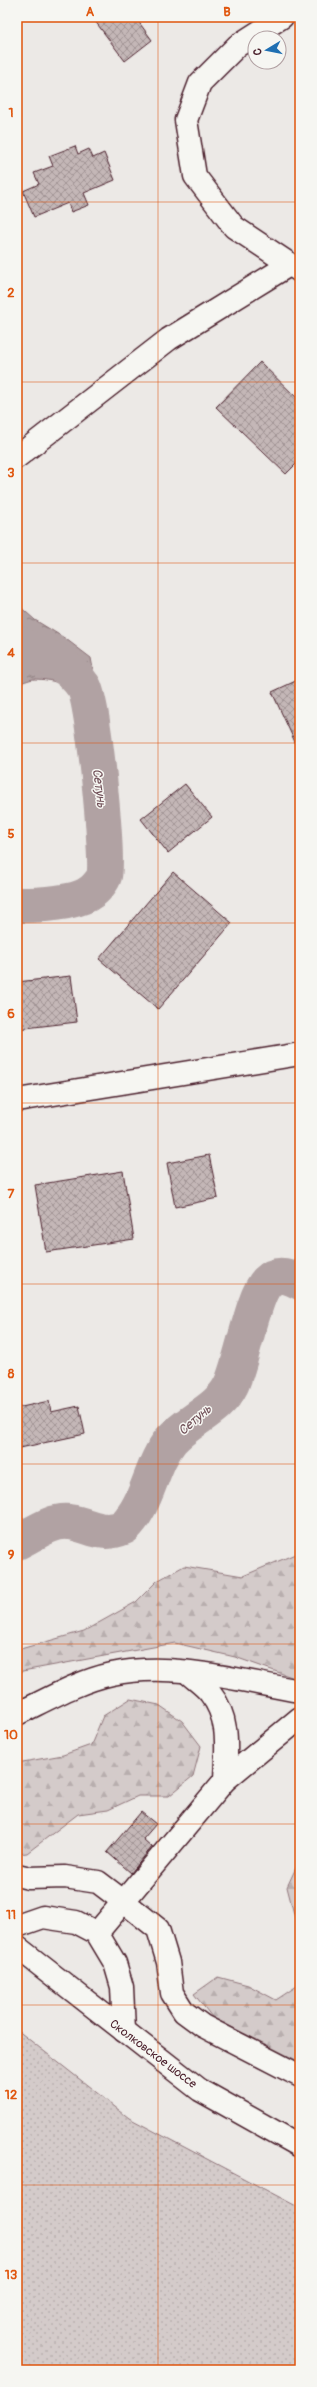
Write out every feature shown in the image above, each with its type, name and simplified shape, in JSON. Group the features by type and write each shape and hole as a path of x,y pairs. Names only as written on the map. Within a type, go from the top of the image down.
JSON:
{"street":[{"path":"17,457 169,339 295,268 234,227 195,176 186,120 200,83 237,46 282,17"},
{"path":"17,1100 300,1054"},
{"path":"17,1714 82,1683 112,1674 149,1669 187,1672 300,1691"},
{"path":"187,1672 210,1693 222,1714 227,1734 225,1780"},
{"path":"97,1933 225,1780 300,1718"},
{"path":"17,1875 29,1878 65,1877 98,1882 158,1929 168,1962 172,1993 184,2012 203,2026 300,2076"},
{"path":"17,1926 43,1917 76,1922 97,1933 115,1963 122,1987 124,2031"},
{"name":"Сколковское шоссе","path":"17,1947 200,2090 300,2146"}],"green space":[{"path":"300,1552 300,1680 235,1657 175,1643 17,1672 17,1650 84,1631 136,1602 157,1581 184,1566 243,1576"},
{"path":"130,1699 159,1705 182,1721 201,1746 193,1776 169,1796 138,1796 108,1810 78,1814 27,1853 17,1854 17,1763 63,1755 91,1745 103,1716"},
{"path":"300,1859 300,1920 295,1918 287,1887"},
{"path":"218,1977 248,1985 276,2000 300,1984 300,2062 212,2017 194,1994"},
{"path":"17,2030 129,2118 300,2208 300,2370 17,2370"}],"water":[{"path":"17,604 35,620 66,639 91,658 105,734 82,731 75,700 65,687 48,680 35,679 17,682"}],"building":[{"path":"92,17 135,17 152,40 125,61"},
{"path":"75,146 78,154 89,149 93,158 104,153 115,180 84,193 89,205 71,212 68,203 34,217 23,191 39,184 34,173 53,166 49,156"},
{"path":"260,362 300,401 300,460 286,474 216,407"},
{"path":"300,679 300,753 272,692"},
{"path":"185,784 212,817 168,853 141,819"},
{"path":"173,872 232,923 158,1009 99,959"},
{"path":"71,976 77,1022 17,1029 17,982"},
{"path":"209,1155 218,1198 175,1207 167,1163"},
{"path":"123,1171 134,1239 46,1252 35,1185"},
{"path":"49,1401 51,1412 79,1406 85,1434 20,1448 17,1435 17,1408"},
{"path":"141,1812 156,1824 143,1839 152,1847 131,1873 107,1852"}],"waterway":[{"name":"Сетунь","path":"17,643 62,665 70,671 84,687 88,698 96,747 105,864 104,876 99,885 93,891 84,896 56,903 17,905"},
{"name":"Сетунь","path":"17,1542 48,1526 62,1522 77,1523 102,1531 116,1530 124,1527 139,1507 158,1461 171,1440 226,1394 235,1374 252,1314 262,1289 267,1282 279,1276 292,1278 300,1282"}]}
